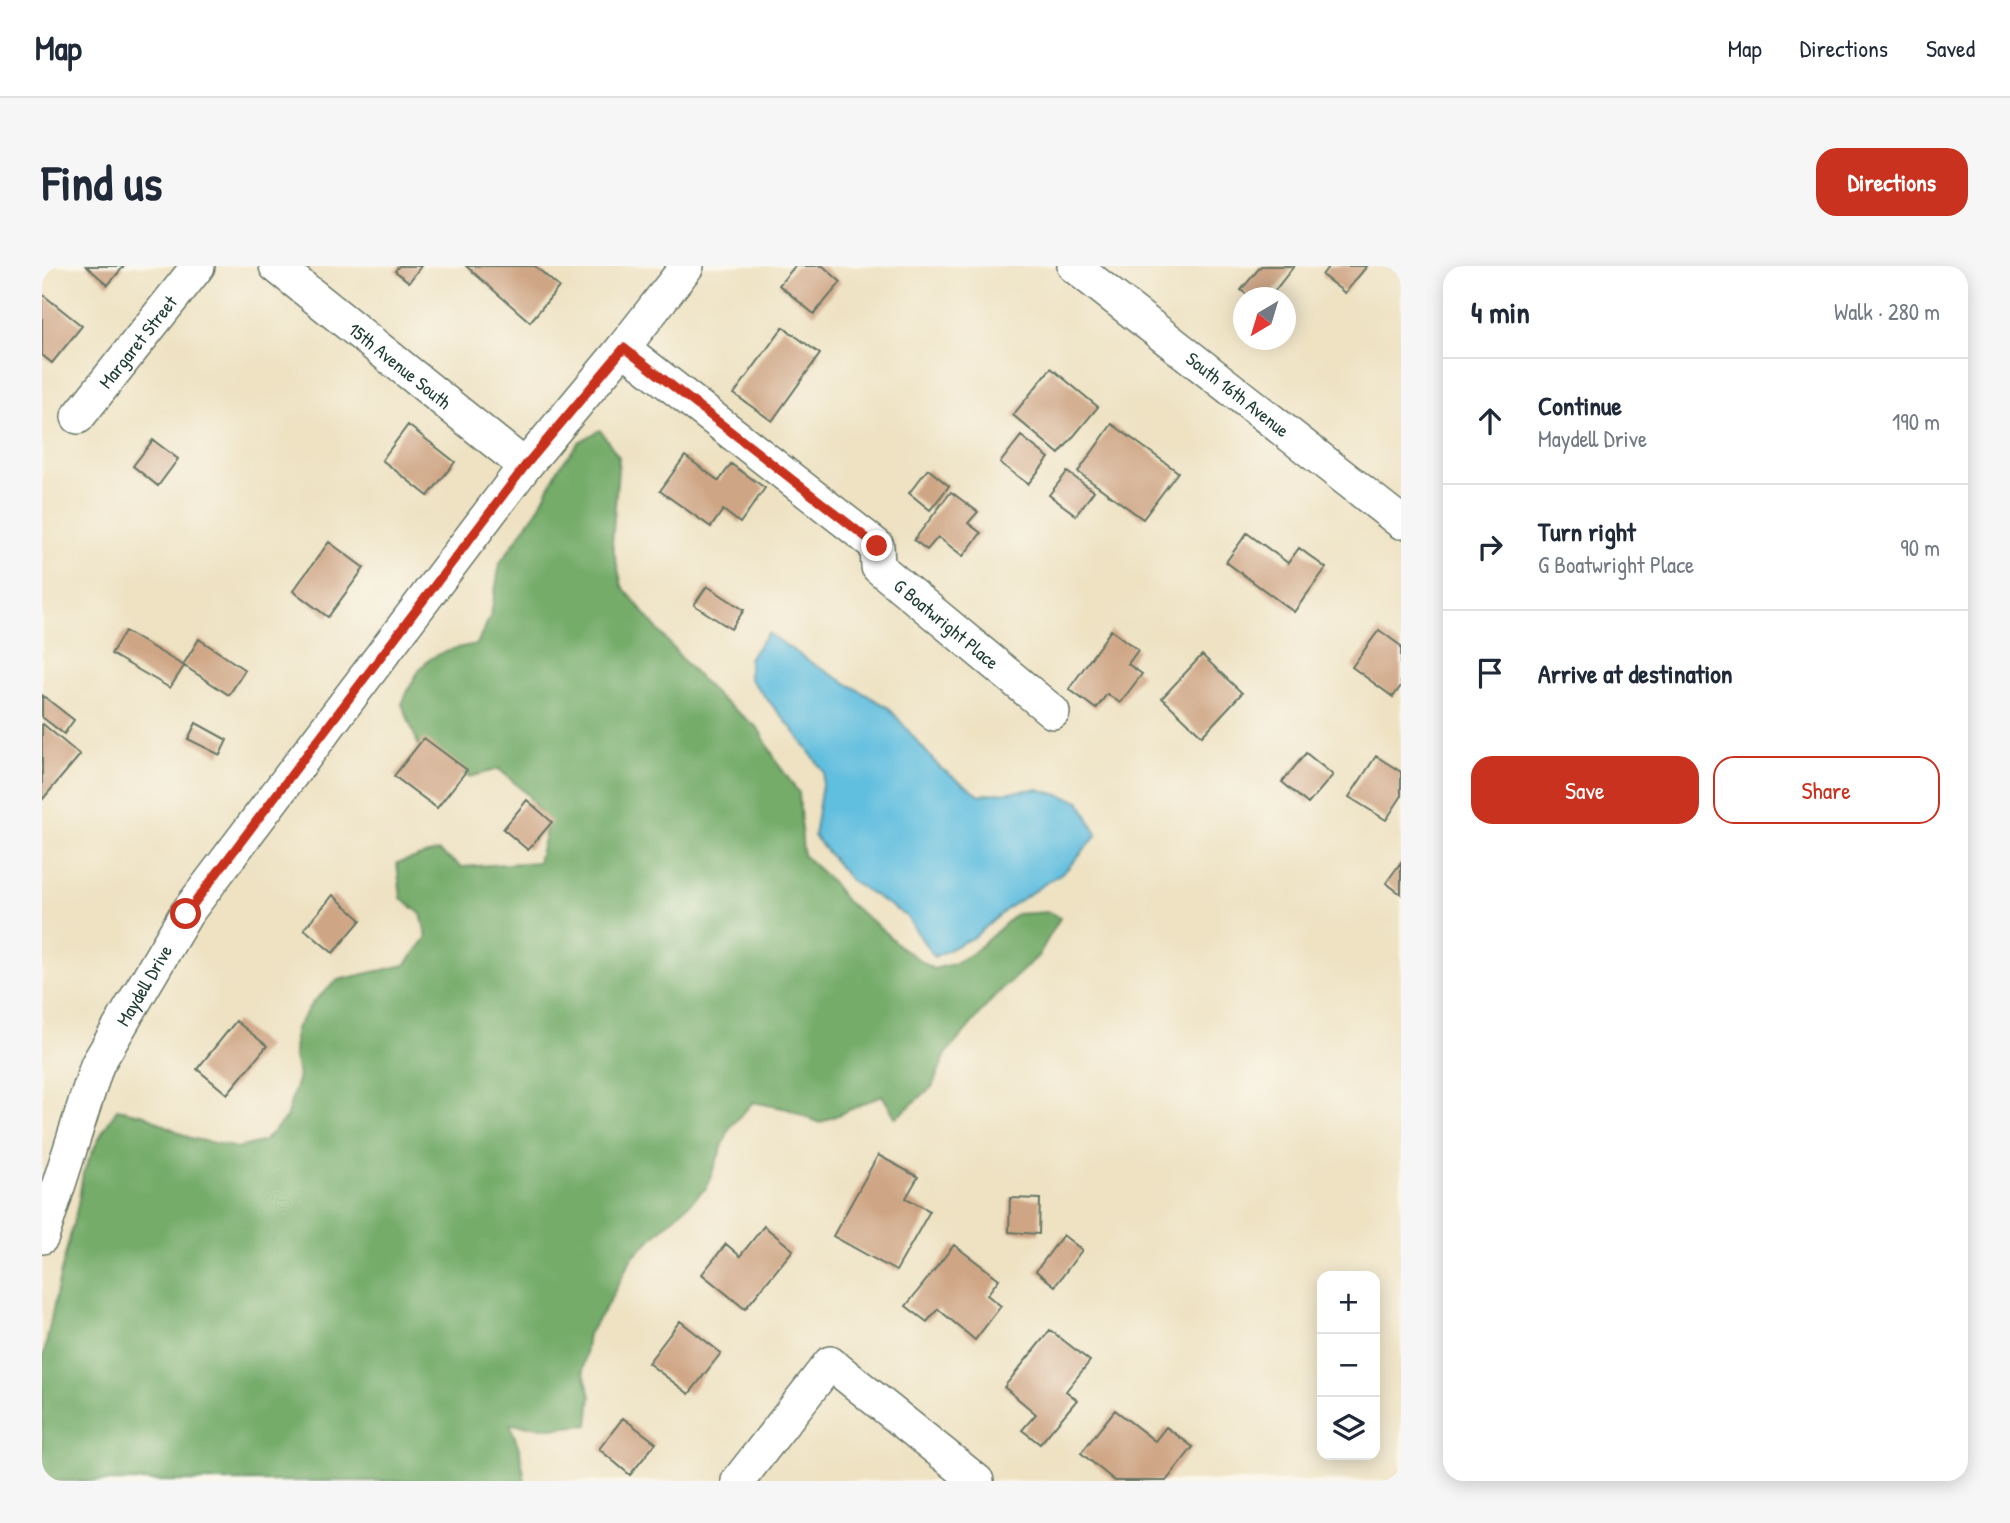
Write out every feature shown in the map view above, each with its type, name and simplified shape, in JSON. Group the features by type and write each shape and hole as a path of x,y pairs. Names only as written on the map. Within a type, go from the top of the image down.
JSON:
{"street":[{"name":"Margaret Street","path":"78,417 198,266"},
{"name":"15th Avenue South","path":"276,266 525,466"},
{"name":"Maydell Drive","path":"42,1237 97,1065 186,914 525,466 624,348 687,266"},
{"name":"South 16th Avenue","path":"1074,266 1401,522"},
{"name":"G Boatwright Place","path":"624,348 877,546 878,567 1053,712"},
{"path":"738,1481 830,1363 977,1481"}],"green space":[{"path":"600,430 619,457 612,543 622,586 687,665 718,697 758,728 778,764 799,793 803,855 830,880 846,901 899,946 933,969 953,964 973,953 1016,914 1049,912 1060,918 1038,956 994,997 946,1054 932,1087 896,1118 882,1095 820,1123 788,1109 753,1102 730,1127 706,1188 632,1257 609,1302 588,1334 583,1370 591,1396 588,1425 551,1428 510,1424 520,1451 525,1481 42,1481 42,1364 83,1173 99,1138 117,1109 145,1115 190,1138 238,1148 264,1141 286,1118 299,1076 294,1057 295,1030 312,1003 338,980 405,965 427,938 421,914 401,898 397,863 438,851 462,867 538,862 548,823 527,794 499,769 469,777 421,751 402,704 415,677 428,660 447,651 477,644 491,615 500,563 538,509 558,469 579,442"}],"water":[{"path":"768,633 810,662 889,708 939,767 980,795 1038,789 1080,801 1097,835 1066,870 1008,908 974,937 934,957 906,916 850,880 814,836 824,772 791,727 749,678 749,658"}],"building":[{"path":"86,266 124,266 108,285"},
{"path":"399,266 421,266 409,282 395,271"},
{"path":"466,266 535,266 559,287 530,322"},
{"path":"795,266 823,266 841,282 814,314 779,285"},
{"path":"1261,266 1294,266 1278,287 1244,287"},
{"path":"1329,266 1367,266 1345,293 1322,275"},
{"path":"42,294 82,326 52,363 42,355"},
{"path":"783,327 820,354 772,421 734,394"},
{"path":"1051,368 1098,407 1059,454 1013,415"},
{"path":"1112,424 1178,472 1143,519 1078,472"},
{"path":"408,425 455,462 428,496 382,460"},
{"path":"1021,436 1049,458 1028,484 1000,463"},
{"path":"153,440 178,459 158,486 133,466"},
{"path":"685,456 719,481 731,464 765,488 740,523 723,510 711,527 660,491"},
{"path":"928,469 949,486 930,510 909,493"},
{"path":"1067,472 1094,491 1076,515 1049,495"},
{"path":"951,492 978,512 968,523 981,533 963,556 938,537 927,550 914,540"},
{"path":"1247,533 1288,563 1299,548 1326,568 1294,612 1226,562"},
{"path":"329,542 364,568 328,617 293,591"},
{"path":"707,586 744,610 731,629 694,605"},
{"path":"1111,630 1138,650 1128,664 1142,674 1120,703 1107,694 1096,709 1069,689"},
{"path":"1379,630 1401,646 1401,686 1393,697 1352,667"},
{"path":"125,631 184,666 170,688 111,654"},
{"path":"199,639 245,670 229,695 183,665"},
{"path":"1202,655 1242,693 1202,736 1162,698"},
{"path":"42,695 74,720 64,734 42,717"},
{"path":"196,723 227,740 220,755 188,739"},
{"path":"42,725 80,755 42,800"},
{"path":"424,738 467,770 437,808 394,776"},
{"path":"1306,753 1333,775 1308,804 1282,782"},
{"path":"1376,756 1401,772 1401,797 1386,820 1349,797"},
{"path":"527,800 552,822 528,850 503,829"},
{"path":"1401,862 1401,894 1386,883"},
{"path":"333,895 361,920 333,953 304,929"},
{"path":"236,1021 267,1046 227,1094 197,1069"},
{"path":"878,1155 918,1177 906,1198 930,1211 896,1271 833,1236"},
{"path":"1010,1198 1040,1199 1039,1234 1009,1232"},
{"path":"764,1226 793,1250 745,1309 702,1274 726,1244 740,1256"},
{"path":"1063,1235 1082,1250 1055,1286 1036,1271"},
{"path":"954,1245 999,1279 987,1295 1001,1306 975,1340 938,1309 927,1322 906,1306"},
{"path":"680,1321 721,1353 689,1394 648,1363"},
{"path":"1050,1330 1090,1361 1066,1391 1077,1400 1040,1444 1022,1430 1036,1414 1004,1387"},
{"path":"1115,1410 1155,1441 1166,1427 1193,1447 1166,1481 1115,1481 1081,1453"},
{"path":"623,1418 656,1443 630,1475 599,1449"}],"route":[{"path":"186,914 525,466 624,348 877,546"}]}
